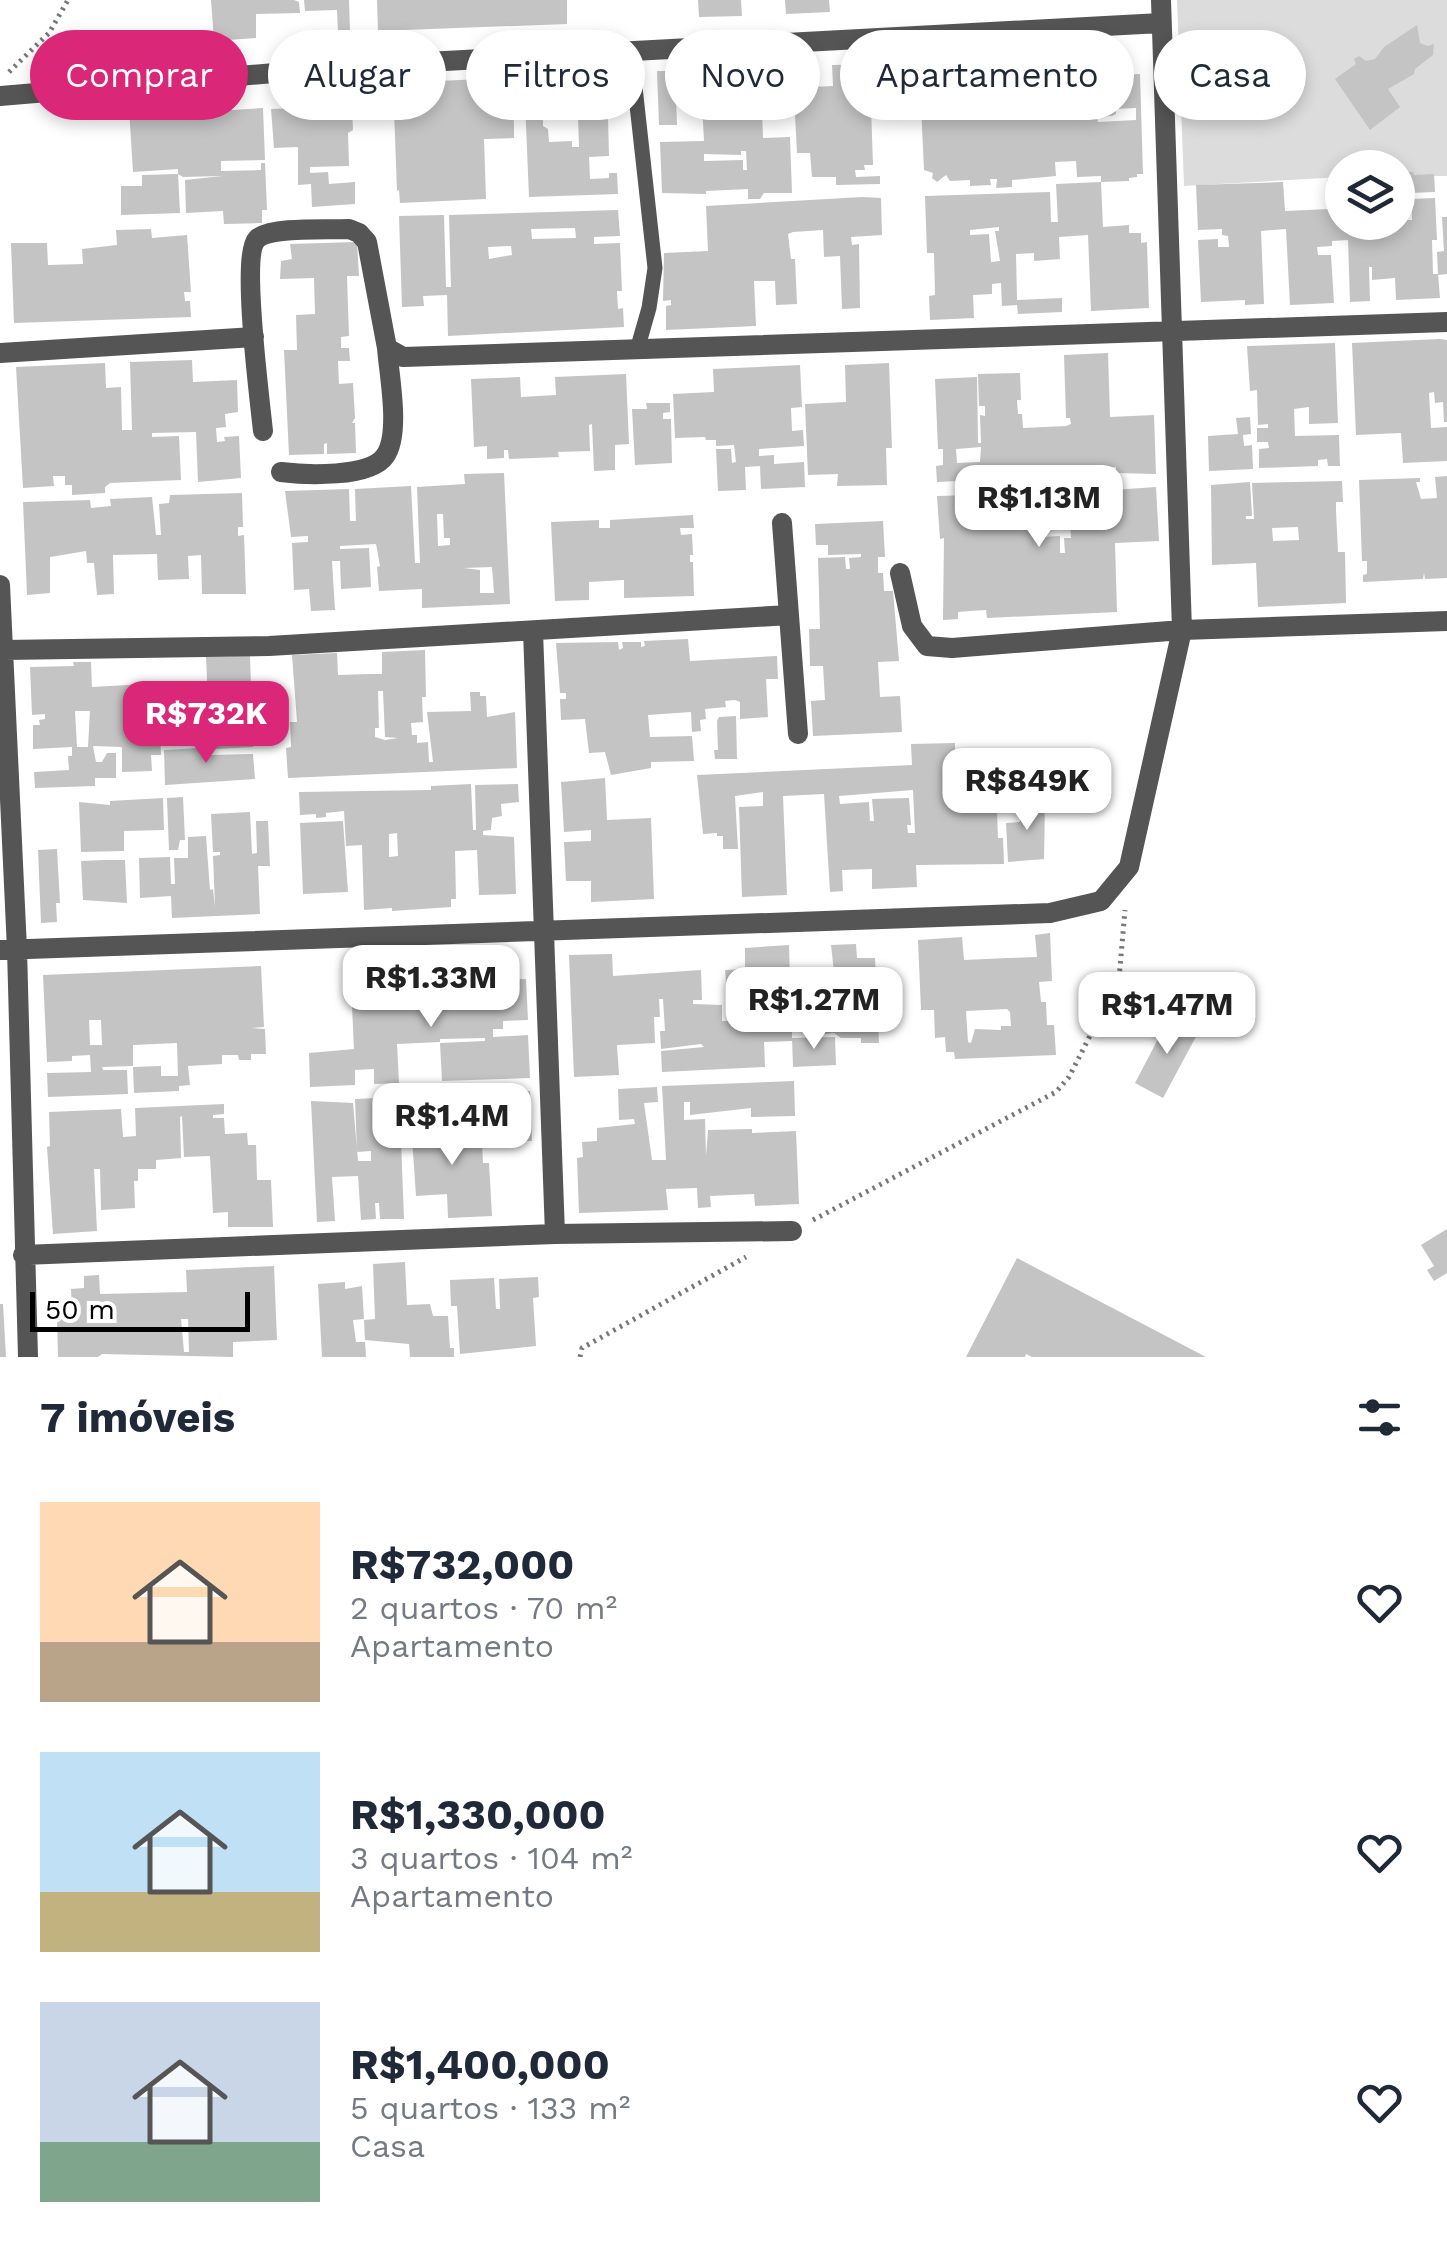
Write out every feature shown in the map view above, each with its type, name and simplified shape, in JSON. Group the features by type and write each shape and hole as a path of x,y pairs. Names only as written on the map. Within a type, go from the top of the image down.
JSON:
{"street":[{"path":"8,949 1050,913 1101,901 1129,868 1182,630 1161,0"},
{"path":"645,50 1162,22"},
{"path":"0,96 466,60"},
{"path":"264,431 250,252 258,238 272,232 349,229 359,233 368,242 387,348 392,440 385,457 354,471 305,475 281,472"},
{"path":"387,348 403,357 1447,322"},
{"path":"0,353 254,337"},
{"path":"782,523 798,734"},
{"path":"900,572 912,626 926,646 952,648 1182,630 1447,621"},
{"path":"0,585 8,949 28,1357"},
{"path":"4,650 269,646 789,615"},
{"path":"533,631 555,1234"},
{"path":"22,1254 555,1234 792,1231"}],"lane":[{"path":"637,350 655,268 639,120"}],"path":[{"path":"0,81 50,32 68,0"},
{"path":"580,1357 582,1348 792,1231 1056,1092 1069,1077 1119,979 1129,868"}],"shaded area":[{"path":"1177,0 1447,0 1447,176 1415,176 1415,150 1325,150 1325,178 1184,186 1182,120 1306,120 1306,30 1178,30"}],"building":[{"path":"211,0 299,2 300,13 256,14 256,38 248,39 248,30 213,30"},
{"path":"304,0 349,0 350,30 338,30 337,10 305,11"},
{"path":"377,0 567,0 567,24 378,30"},
{"path":"698,0 741,0 742,16 699,17"},
{"path":"785,0 829,0 830,12 786,14"},
{"path":"1417,25 1420,43 1434,44 1433,55 1414,74 1388,89 1400,107 1370,130 1335,79 1356,64 1354,59 1375,59 1384,47"},
{"path":"832,65 840,65 840,120 871,120 873,165 855,170 856,177 880,176 880,184 836,185 836,177 812,177 810,153 797,153 795,120 820,120 820,87 833,86"},
{"path":"657,71 665,71 665,120 677,120 677,125 659,125"},
{"path":"1134,74 1140,74 1143,174 1129,181 1101,182 1101,176 1077,177 1076,161 1055,162 1056,176 1012,180 1012,187 996,188 997,179 990,179 991,185 970,186 970,180 950,181 946,175 937,182 933,173 924,170 922,120 1136,120"},
{"path":"466,80 466,120 514,120 514,138 484,139 486,199 400,203 394,120 446,120 446,81"},
{"path":"263,108 265,160 221,161 221,171 261,170 261,163 265,163 267,210 262,210 262,223 224,224 223,211 186,213 185,180 222,176 183,177 178,169 133,172 130,120 248,120 248,109"},
{"path":"272,120 353,120 353,130 348,133 349,166 310,167 310,173 328,172 329,184 355,182 355,204 312,207 311,184 298,185 298,147 274,148"},
{"path":"526,120 543,120 549,142 572,141 572,147 579,147 578,120 608,120 609,156 589,157 590,179 609,178 609,173 617,173 618,194 529,197"},
{"path":"703,120 762,120 763,138 790,137 792,193 764,193 760,199 748,199 748,189 706,194 662,193 660,142 704,141","holes":["741,151 746,151 747,170 743,170 743,160 704,161 704,154 741,155"]},
{"path":"178,174 180,213 121,215 121,186 142,186 142,175"},
{"path":"1434,174 1435,192 1415,193 1415,175"},
{"path":"1101,182 1103,227 1129,225 1129,233 1141,233 1141,243 1147,242 1149,308 1091,311 1088,235 1059,237 1060,259 1034,261 1034,253 1016,254 1017,300 1062,298 1062,312 1018,314 1017,305 1002,306 1001,283 992,284 992,294 973,295 974,318 930,320 929,296 935,295 934,253 927,253 925,196 1050,192 1051,222 1058,222 1056,184","holes":["999,227 995,231 1000,261 991,262 989,234 970,235 970,230"]},
{"path":"1283,182 1285,211 1325,209 1325,240 1348,240 1317,247 1318,255 1331,255 1334,303 1290,305 1286,229 1261,231 1264,304 1245,305 1245,300 1201,302 1198,240 1218,239 1218,247 1229,247 1228,236 1222,235 1222,229 1198,230 1196,185"},
{"path":"881,198 882,235 851,237 852,245 859,244 860,308 842,309 840,256 824,257 823,230 793,232 788,234 791,259 795,259 797,304 776,305 775,281 754,281 756,326 666,330 666,306 671,305 671,300 663,301 664,253 708,251 706,206"},
{"path":"1435,198 1437,240 1432,240 1433,274 1438,274 1440,298 1396,300 1395,278 1372,280 1369,267 1370,301 1350,302 1348,240 1415,240 1415,199"},
{"path":"618,210 620,236 594,237 594,244 620,243 622,291 617,291 624,327 448,336 447,295 423,296 424,306 402,307 399,216 444,215 446,287 451,287 449,215","holes":["575,228 576,238 532,239 531,229","511,246 512,255 489,259 488,247"]},
{"path":"1442,217 1447,217 1447,274 1438,275 1437,252 1444,251"},
{"path":"151,229 152,238 187,235 191,292 184,292 185,301 190,301 191,317 14,323 11,243 47,243 48,265 83,264 82,249 117,245 116,230"},
{"path":"357,242 359,276 347,276 349,336 341,337 341,348 349,348 350,361 338,361 339,384 353,383 356,453 327,454 327,443 324,454 289,455 284,350 297,350 296,315 315,314 314,278 280,279 281,261 292,259 290,244"},
{"path":"1447,340 1447,422 1443,402 1435,403 1434,392 1429,393 1431,428 1447,427 1447,461 1403,463 1401,433 1356,435 1352,343"},
{"path":"1335,343 1338,423 1309,424 1309,407 1294,409 1295,436 1339,435 1340,466 1328,466 1327,459 1318,460 1318,466 1259,468 1259,449 1269,448 1268,442 1257,442 1257,428 1268,428 1268,424 1258,425 1257,390 1250,391 1247,346"},
{"path":"1108,353 1110,417 1154,415 1156,474 1116,473 1116,467 1111,467 1112,476 1069,477 1068,468 1024,471 1024,478 937,482 936,466 943,465 943,449 938,449 935,379 977,377 981,443 980,415 985,416 985,406 979,406 978,374 1020,373 1021,400 1017,400 1023,428 1071,424 1070,418 1066,418 1064,355","holes":["981,447 980,462 957,463 956,449"]},
{"path":"192,360 193,382 237,380 238,412 225,414 226,427 216,428 217,442 239,436 241,478 198,482 196,432 152,433 152,437 179,436 181,480 110,483 105,493 72,495 72,485 65,485 65,476 53,476 54,486 23,488 16,367 105,363 106,388 121,387 122,430 132,430 130,362"},
{"path":"889,363 892,448 886,448 887,485 837,486 838,474 808,475 805,404 846,402 845,365"},
{"path":"800,365 802,407 791,408 792,431 803,430 804,446 759,449 759,456 774,455 774,464 804,462 805,487 761,489 760,466 745,467 746,490 718,491 716,449 731,449 732,463 736,462 734,445 716,446 716,440 705,437 675,438 673,394 714,392 713,369"},
{"path":"626,374 629,444 615,445 615,470 594,471 592,424 590,451 509,459 508,450 504,450 504,458 487,459 487,446 474,447 471,379 520,377 521,397 556,395 555,377"},
{"path":"646,403 670,403 670,412 663,413 663,419 671,419 672,463 635,465 632,409 647,409"},
{"path":"1250,417 1251,434 1243,435 1244,446 1252,445 1253,469 1209,471 1208,436 1238,434 1236,418"},
{"path":"504,473 510,604 422,608 422,589 379,591 376,544 340,546 369,548 371,587 341,589 340,561 332,561 335,610 311,611 309,589 294,590 292,543 308,542 308,536 291,537 285,491 349,489 350,521 356,521 355,489 411,486 415,563 420,563 417,487 465,484 464,474","holes":["437,514 443,514 444,538 450,538 450,545 438,546","492,567 494,593 480,593 480,570 464,568"]},
{"path":"1447,476 1447,578 1425,579 1424,573 1423,579 1363,582 1367,561 1362,561 1359,480 1420,478 1416,482 1421,499 1437,498 1435,477"},
{"path":"1342,481 1343,502 1336,502 1336,511 1338,552 1345,552 1346,603 1258,607 1256,563 1212,565 1211,485 1250,482 1252,516 1246,519 1254,519 1252,483","holes":["1298,527 1299,540 1273,541 1272,528"]},
{"path":"1156,487 1159,541 1115,543 1117,612 987,618 986,610 958,612 958,619 943,620 944,538 940,539 937,496 1084,492 1085,505 1098,504 1098,491","holes":["1069,508 1071,538 1064,538 1065,553 1060,553 1060,536 1041,537 1040,511 1026,510"]},
{"path":"242,493 243,527 238,527 238,536 244,535 246,594 202,594 201,555 188,556 189,579 158,580 157,554 113,555 114,594 97,595 94,563 87,563 86,551 50,557 50,593 27,595 23,502 90,500 91,508 111,506 110,499 152,497 156,535 161,535 159,504 169,503 170,495"},
{"path":"693,515 694,528 680,528 681,535 692,534 694,596 624,598 624,580 589,582 589,600 555,601 551,522 599,520 599,528 610,528 610,520"},
{"path":"883,521 885,557 878,557 878,573 883,573 884,591 893,591 899,661 878,662 880,697 900,696 902,732 813,736 811,701 825,700 823,666 810,666 809,629 820,629 818,558 845,557 846,569 850,569 849,558 861,557 828,555 828,545 816,545 815,524"},
{"path":"688,639 690,661 777,656 778,679 766,679 768,717 740,719 740,702 735,700 725,701 726,707 705,709 701,731 692,732 691,712 648,715 650,737 692,736 694,761 651,762 651,768 611,775 605,752 589,753 585,719 561,720 560,699 566,699 566,693 560,693 556,643 618,642 619,650 623,648 622,642 641,642 641,647 645,646 644,641"},
{"path":"425,650 423,722 411,723 417,743 428,742 429,762 433,762 427,712 471,711 470,692 480,692 480,696 486,696 487,717 515,712 517,768 288,778 286,748 291,747 290,722 297,722 292,655 337,653 338,675 382,674 382,652","holes":["378,691 383,691 385,737 398,738 375,737 375,728 379,728"]},
{"path":"250,656 253,747 217,749 210,745 206,657"},
{"path":"73,662 91,662 92,687 163,683 164,713 159,713 161,755 151,755 152,771 122,772 122,747 93,746 96,762 102,762 107,753 116,753 116,778 95,778 95,786 35,788 34,772 69,770 72,747 33,749 33,725 40,725 45,714 32,715 30,667 74,666","holes":["75,711 90,711 88,747 77,747"]},
{"path":"736,716 737,759 715,759 717,721 719,717"},
{"path":"210,742 210,755 253,754 255,779 165,785 164,750 200,748 200,743"},
{"path":"955,743 955,762 1044,761 1045,794 1002,798 1002,810 997,810 1004,864 916,865 917,887 872,889 872,869 842,870 843,891 830,892 824,794 783,796 787,895 742,897 739,807 763,806 763,792 735,796 738,849 723,849 723,836 703,834 697,775 912,765 911,744","holes":["913,790 915,833 908,833 909,798 872,799 874,821 870,821 869,802 840,804 839,796","987,795 987,808 957,809 956,796"]},
{"path":"605,778 607,820 651,818 654,899 591,902 591,881 566,881 564,842 591,841 591,830 564,832 561,782"},
{"path":"471,784 476,830 475,785 518,784 519,802 501,804 502,816 492,818 491,830 483,831 483,835 514,837 516,894 479,895 477,850 455,851 456,899 451,899 451,907 364,910 362,845 346,846 344,811 316,818 316,814 300,815 299,792 431,790 431,786","holes":["397,833 398,856 389,857 389,834"]},
{"path":"183,797 185,840 180,840 178,850 169,850 167,798"},
{"path":"163,798 164,830 124,831 124,851 81,852 79,802 110,805 110,801"},
{"path":"1045,800 1044,859 1008,862 1006,823 1020,822 1020,802"},
{"path":"250,812 252,854 257,853 256,821 268,821 270,866 258,866 260,914 172,918 171,896 140,898 139,858 170,857 171,884 175,884 174,858 188,858 188,837 206,836 215,907 213,856 220,852 213,852 211,814"},
{"path":"343,821 348,892 303,894 300,823"},
{"path":"57,849 57,922 41,923 38,850"},
{"path":"125,860 127,903 83,900 81,861"},
{"path":"1050,933 1052,981 1039,982 1041,1002 1046,1002 1047,1025 1054,1025 1056,1055 955,1059 954,1052 946,1052 945,1037 935,1038 934,1010 921,1010 918,940 962,937 964,960 1037,957 1035,935","holes":["966,1011 1010,1012 1011,1026 1001,1026 1001,1030 975,1029 971,1043 968,1042"]},
{"path":"856,944 857,958 875,958 879,1043 861,1043 861,1038 841,1038 834,1033 825,1034 824,1030 792,1031 792,1041 764,1042 765,1067 662,1072 661,1051 704,1047 701,1044 661,1049 660,1031 665,1031 663,999 659,999 660,1017 654,1017 655,1043 617,1045 619,1075 574,1077 569,955 612,954 613,976 701,970 702,1000 693,1000 693,1004 722,1005 722,1021 730,1021 725,970 745,969 745,948 789,945 790,980 833,978 833,999 837,999 831,945"},
{"path":"261,966 264,1027 251,1028 265,1029 266,1054 251,1054 251,1060 222,1055 222,1064 188,1066 190,1085 179,1086 179,1091 134,1093 133,1067 161,1066 161,1076 178,1076 177,1043 133,1045 133,1066 102,1067 127,1070 128,1094 48,1097 47,1073 91,1072 90,1055 72,1056 72,1061 47,1062 43,975","holes":["89,1020 101,1020 102,1045 90,1045"]},
{"path":"482,976 482,980 526,979 528,1020 503,1021 503,1029 493,1029 493,1037 528,1035 530,1078 442,1081 440,1043 485,1038 440,1039 397,1044 399,1083 374,1084 374,1069 355,1070 355,1085 310,1087 309,1053 354,1049 351,985"},
{"path":"1170,1016 1199,1031 1163,1098 1135,1083"},
{"path":"835,1037 836,1065 793,1067 792,1038"},
{"path":"794,1081 795,1116 751,1117 751,1108 690,1115 690,1102 684,1102 684,1120 705,1119 706,1156 708,1130 796,1131 799,1204 755,1206 754,1194 710,1196 711,1207 698,1208 697,1188 666,1189 668,1210 579,1213 577,1158 583,1157 582,1142 597,1141 597,1128 635,1124 634,1119 619,1120 618,1089 657,1087 658,1102 644,1103 652,1160 666,1160 662,1086"},
{"path":"530,1091 532,1141 488,1142 485,1093"},
{"path":"400,1097 400,1110 395,1109 395,1114 400,1114 404,1219 380,1219 379,1203 375,1203 376,1219 361,1220 358,1176 332,1177 335,1221 317,1222 311,1101 353,1103 357,1147 355,1099","holes":["371,1151 371,1161 358,1161 357,1152"]},
{"path":"224,1104 224,1114 213,1118 224,1118 225,1134 247,1133 248,1145 256,1145 257,1180 271,1180 273,1227 228,1227 228,1212 213,1213 210,1156 184,1157 182,1116 181,1158 156,1160 156,1169 138,1169 138,1181 134,1181 135,1208 101,1210 100,1169 94,1169 97,1231 53,1234 47,1147 49,1112 121,1109 123,1137 136,1136 135,1108"},
{"path":"443,1122 444,1128 481,1126 483,1163 489,1163 492,1216 448,1218 447,1194 416,1196 411,1123"},
{"path":"1447,1229 1447,1273 1434,1281 1427,1270 1434,1266 1421,1245"},
{"path":"1017,1258 1206,1357 966,1357"},
{"path":"405,1262 407,1305 430,1304 433,1316 448,1316 454,1357 410,1357 409,1344 365,1340 364,1320 375,1319 373,1264"},
{"path":"274,1266 277,1340 233,1342 233,1357 58,1357 57,1317 72,1316 71,1289 84,1288 84,1276 99,1275 100,1294 187,1292 186,1270","holes":["181,1319 188,1319 189,1352 184,1352"]},
{"path":"538,1277 539,1297 533,1298 536,1346 460,1354 457,1306 451,1306 450,1280 494,1278 496,1309 500,1309 499,1279"},
{"path":"345,1282 345,1289 362,1286 364,1319 353,1320 356,1342 365,1342 366,1357 322,1357 318,1284"},
{"path":"3,1304 6,1357 0,1357"}]}
